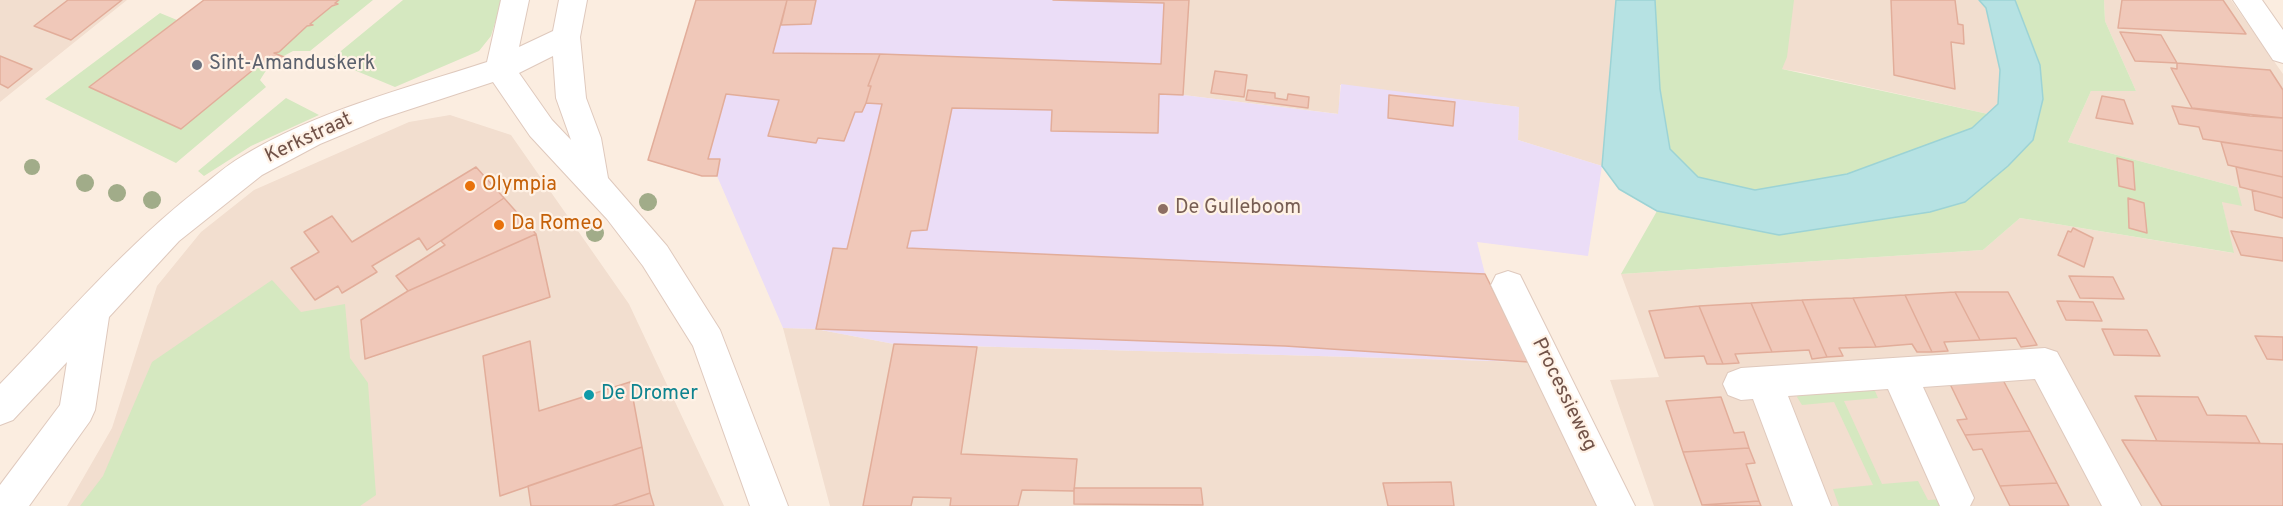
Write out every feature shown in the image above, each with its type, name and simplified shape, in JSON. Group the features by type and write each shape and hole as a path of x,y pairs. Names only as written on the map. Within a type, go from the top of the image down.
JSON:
{"street":[{"path":"515,0 500,69 541,128 656,256 708,341 769,506"},
{"path":"573,0 566,37 571,98 586,138 593,185"},
{"path":"2247,0 2283,52"},
{"name":"Kerkstraat","path":"0,409 167,232 251,166 309,136 369,111 500,69 566,37"},
{"name":"Processieweg","path":"1509,285 1617,506"},
{"path":"7,506 77,410 93,308"},
{"path":"1812,506 1753,383 2045,363 2122,506"},
{"path":"1899,373 1955,498"}],"shaded area":[{"path":"0,0 127,0 0,102"},
{"name":"De Gulleboom","path":"787,0 1189,0 1183,95 1338,114 1341,84 1519,107 1518,140 1602,166 1588,256 1477,242 1485,274 1529,362 894,344 816,329 783,328 717,176 720,159 708,159 726,94 779,100 768,136 844,141 855,112 862,112 866,103 880,55 773,53"},
{"path":"1189,0 1616,0 1602,166 1518,140 1519,107 1340,85 1339,114 1183,95"},
{"path":"1688,0 1979,0 1986,8 2000,70 1998,104 1988,114 1768,67"},
{"path":"2104,0 2231,0 2283,74 2283,506 1654,506 1610,380 1659,377 1621,274 1983,250 2020,218 2233,253 2222,202 2237,187 2068,142 2091,91 2136,91 2105,21"},
{"path":"450,115 511,135 629,304 724,506 67,506 112,428 157,286 201,232 254,190 409,122"},
{"path":"783,328 816,329 894,344 1529,362 1600,506 830,506"}],"green space":[{"path":"339,0 373,0 310,51 293,51 282,57 274,53 279,52 332,6 337,5 335,3"},
{"path":"403,0 502,0 491,36 479,51 395,87 330,60"},
{"path":"1655,0 1794,0 1787,57 1782,69 1988,114 1972,128 1847,174 1755,191 1698,177 1670,149 1660,89"},
{"path":"2015,0 2104,0 2105,21 2136,91 2091,91 2068,142 2237,187 2242,206 2222,202 2234,253 2020,218 1983,250 1621,274 1657,211 1779,235 1930,212 2040,65"},
{"path":"160,13 177,20 90,87 181,128 259,65 267,69 260,80 266,87 176,163 45,99"},
{"path":"286,98 319,115 251,146 204,176 198,171"},
{"path":"272,280 301,312 345,304 350,358 368,383 376,495 360,506 80,506 103,476 152,362"},
{"path":"1869,388 1875,391 1878,398 1844,401 1882,484 1918,481 1928,500 1942,499 1945,506 1839,506 1833,489 1873,485 1834,402 1802,405 1797,397 1800,392"}],"water":[{"path":"1616,0 1655,0 1660,89 1670,149 1698,177 1755,190 1847,174 1972,128 1998,104 2000,70 1986,8 1979,0 2015,0 2040,65 2043,99 2033,140 2008,166 1965,202 1930,212 1779,235 1657,211 1619,189 1602,166"}],"building":[{"path":"68,0 122,0 71,40 34,26"},
{"name":"Sint-Amanduskerk","path":"204,0 339,0 335,3 338,4 332,6 310,24 313,25 307,26 279,52 274,53 284,57 269,70 259,65 181,129 89,87"},
{"path":"696,0 787,0 773,53 880,54 868,86 871,86 866,103 862,112 855,112 844,141 818,138 816,143 768,136 779,100 726,94 708,159 720,159 717,176 702,176 648,160"},
{"path":"787,0 816,0 811,24 781,25"},
{"path":"1053,0 1189,0 1183,95 1159,94 1158,133 1051,131 1052,110 952,108 927,230 911,231 907,248 1485,274 1529,362 1285,346 816,329 833,248 847,249 882,104 866,103 871,86 868,86 880,54 1161,64 1164,3"},
{"path":"1891,0 1955,0 1958,24 1963,25 1964,44 1951,42 1955,89 1894,75"},
{"path":"2122,0 2223,0 2246,34 2118,28"},
{"path":"2120,32 2161,35 2177,63 2135,61"},
{"path":"0,56 32,69 8,88 0,84"},
{"path":"2177,63 2270,70 2283,90 2283,118 2192,108 2171,68 2177,69"},
{"path":"1215,71 1247,75 1244,97 1211,93"},
{"path":"1248,90 1275,93 1275,98 1287,100 1288,94 1309,97 1308,108 1246,100"},
{"path":"1389,95 1455,102 1453,126 1388,118"},
{"path":"2102,96 2124,100 2133,124 2096,118"},
{"path":"2172,106 2283,118 2283,151 2203,139 2199,127 2179,124"},
{"path":"2221,142 2283,151 2283,177 2228,165"},
{"path":"2117,158 2133,162 2135,190 2119,186"},
{"path":"476,167 504,198 427,250 419,238 372,266 377,272 342,293 338,286 315,300 291,268 319,252 304,232 332,216 352,242"},
{"path":"2236,167 2283,177 2283,198 2240,187"},
{"path":"2252,190 2283,198 2283,218 2255,210"},
{"path":"504,198 536,234 408,291 396,276 445,245 441,241"},
{"path":"2128,198 2144,203 2147,233 2129,228"},
{"path":"2073,228 2093,238 2084,267 2058,255 2068,231 2071,232"},
{"path":"2231,231 2283,238 2283,261 2241,255"},
{"path":"536,234 550,297 365,359 361,320 408,291"},
{"path":"2069,276 2113,277 2124,299 2080,298"},
{"path":"1955,292 2008,292 2037,345 2021,347 2016,338 1980,340"},
{"path":"1955,292 1980,340 1944,342 1948,351 1932,352 1905,295"},
{"path":"1905,295 1932,352 1917,352 1912,344 1876,347 1853,298"},
{"path":"1853,298 1876,347 1839,348 1843,356 1827,357 1802,300"},
{"path":"1802,300 1827,357 1812,359 1809,350 1772,352 1751,303"},
{"path":"2057,301 2093,302 2102,321 2066,320"},
{"path":"1751,303 1772,352 1735,354 1739,363 1723,364 1699,306"},
{"path":"1699,306 1723,364 1707,364 1704,356 1665,358 1649,311"},
{"path":"2102,329 2147,330 2160,356 2114,355"},
{"path":"2255,336 2283,337 2283,360 2267,359"},
{"path":"530,341 539,411 630,382 642,447 500,496 483,356"},
{"path":"894,344 977,347 961,454 1077,459 1074,491 1022,490 1018,506 950,506 951,498 913,497 911,506 863,506"},
{"path":"2003,380 2030,431 1965,435 1957,420 1967,419 1950,384"},
{"path":"2135,396 2198,397 2207,415 2246,416 2260,443 2157,441"},
{"path":"1721,397 1734,433 1744,432 1749,448 1683,452 1666,401"},
{"path":"2030,431 2057,483 2000,486 1982,449 1973,450 1965,435"},
{"path":"2122,440 2283,444 2283,506 2162,506"},
{"path":"642,447 650,493 612,506 531,506 528,486"},
{"path":"1749,448 1755,463 1746,464 1759,501 1702,505 1683,452"},
{"path":"1451,482 1454,506 1388,506 1383,483"},
{"path":"2057,483 2069,506 2010,506 2000,486"},
{"path":"1074,488 1201,488 1203,505 1074,504"},
{"path":"650,493 654,506 612,506"},
{"path":"1759,501 1761,506 1702,505"}],"place":[{"name":"Sint-Amanduskerk","path":"197,65"},
{"name":"Olympia","path":"470,186"},
{"name":"De Gulleboom","path":"1163,209"},
{"name":"Da Romeo","path":"499,225"},
{"name":"De Dromer","path":"589,395"}]}
